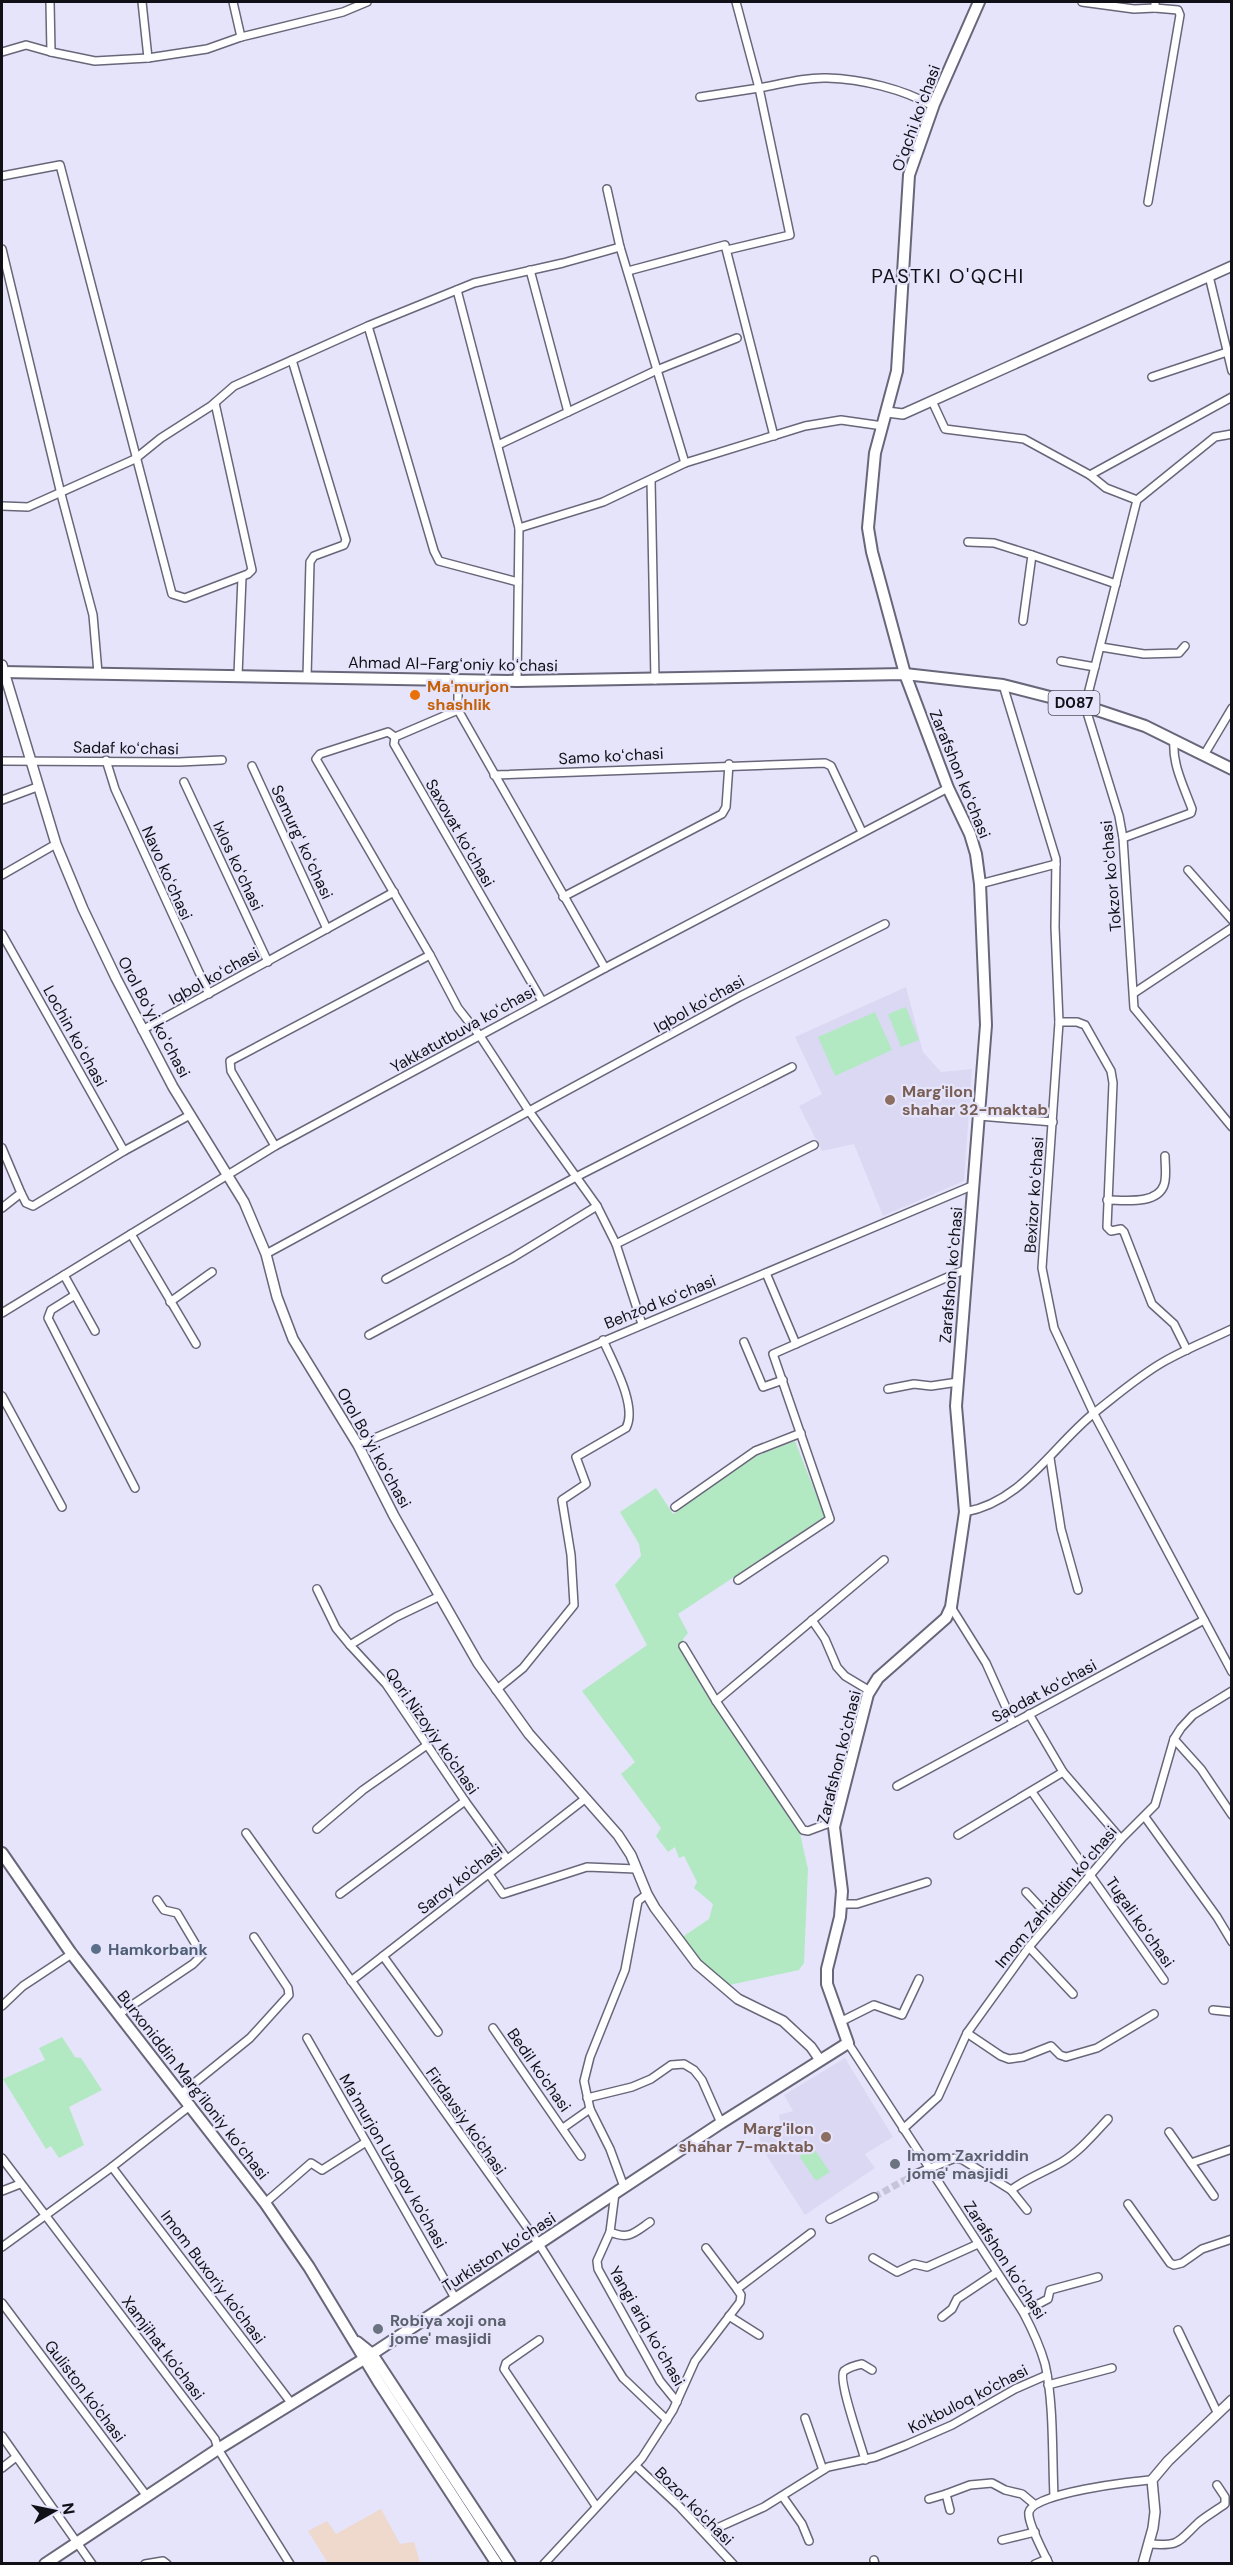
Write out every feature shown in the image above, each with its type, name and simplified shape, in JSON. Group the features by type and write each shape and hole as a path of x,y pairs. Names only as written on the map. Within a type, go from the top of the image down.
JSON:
{"main road":[{"name":"Oʻqchi koʻchasi","path":"905,674 872,552 868,528 875,453 897,371 909,175 933,106 979,2"},
{"name":"Ahmad Al-Fargʻoniy koʻchasi","path":"2,670 517,681 905,674"},
{"name":"D087","path":"905,674 1003,685 1085,706 1145,726 1232,769"},
{"name":"Zarafshon koʻchasi","path":"848,2043 827,1984 827,1969 841,1904 839,1859 834,1827 870,1691 878,1678 946,1618 951,1607 964,1512 956,1406 986,1024 980,884 976,854 970,834 948,788 905,674"},
{"name":"Burxoniddin Marg’iloniy ko’chasi","path":"2,1853 73,1953 265,2203 355,2340 510,2564"},
{"name":"Turkiston ko’chasi","path":"45,2564 218,2449 368,2357 721,2123 848,2043"},
{"name":"Burxoniddin Marg’iloniy ko’chasi","path":"368,2357 497,2564"}],"street":[{"path":"50,2 51,52"},
{"path":"142,2 148,58"},
{"path":"233,2 241,37"},
{"path":"2,52 26,45 95,61 148,58 207,49 241,37 343,12 367,2"},
{"path":"727,250 790,235 759,88 736,2"},
{"path":"1082,2 1134,9 1155,5 1178,9 1180,15 1148,202"},
{"path":"700,97 826,77 893,89 933,106"},
{"path":"2,176 60,165 172,594 185,598 242,577 252,570 215,403"},
{"path":"607,189 620,247 685,463"},
{"path":"628,271 725,245 774,436"},
{"path":"2,506 28,507 135,459 161,438 215,403 234,386 368,326 474,282 620,247"},
{"path":"2,249 61,494 93,615 98,673"},
{"path":"887,412 903,414 1232,266"},
{"path":"530,270 568,412"},
{"path":"1209,276 1232,370"},
{"path":"457,290 519,528 517,681"},
{"path":"368,326 434,551 439,561 518,582"},
{"path":"498,445 657,370 737,338"},
{"path":"1152,377 1227,352"},
{"path":"292,360 346,540 344,545 314,556 310,562 308,677"},
{"path":"1090,475 1232,397"},
{"path":"932,401 945,429 1024,440 1090,475 1106,488 1137,501"},
{"path":"519,528 603,502 685,463 805,426 841,420 883,426"},
{"path":"1085,706 1137,501 1215,437 1232,434"},
{"path":"651,480 655,680"},
{"path":"968,542 994,543 1116,584"},
{"path":"1023,621 1032,555"},
{"path":"238,675 242,577"},
{"path":"1101,647 1144,654 1179,653 1185,646"},
{"path":"1061,661 1095,668"},
{"name":"Orol Boʻyi koʻchasi","path":"2,670 56,844 83,909 142,1030 190,1115 229,1174 244,1202 266,1254 277,1297 293,1339 358,1445 394,1516 440,1596 496,1690 529,1734 618,1835 631,1855 647,1894 675,1936 714,1981 749,2006 783,2021 811,2047 820,2060"},
{"path":"458,680 458,710 605,968"},
{"name":"Bexizor koʻchasi","path":"1003,685 1052,841 1056,864 1055,927 1059,1022 1042,1268 1054,1328 1094,1414 1232,1672"},
{"name":"Tokzor koʻchasi","path":"1085,706 1119,816 1123,838 1134,1008 1232,1127"},
{"path":"1204,755 1232,708"},
{"path":"458,710 395,737 388,732 320,754 316,759 430,955 458,1008 480,1036 529,1111 597,1206 616,1244 642,1324"},
{"name":"Saxovat koʻchasi","path":"395,737 393,744 542,1001"},
{"path":"1123,838 1191,813 1175,764 1174,741"},
{"name":"Navo koʻchasi","path":"106,760 115,789 209,994"},
{"name":"Sadaf koʻchasi","path":"2,761 179,762 222,760"},
{"name":"Samo koʻchasi","path":"494,775 729,764 828,763 862,832"},
{"path":"563,897 722,814 726,807 729,764"},
{"name":"Semurgʻ koʻchasi","path":"252,766 327,929"},
{"name":"Ixlos koʻchasi","path":"184,782 268,962"},
{"path":"2,800 37,787"},
{"name":"Yakkatutbuva koʻchasi","path":"2,1313 275,1146 542,1001 948,788"},
{"path":"2,875 56,844"},
{"path":"980,884 1056,864"},
{"path":"1188,870 1232,920"},
{"name":"Iqbol koʻchasi","path":"142,1030 394,892"},
{"name":"Iqbol koʻchasi","path":"266,1254 739,997 885,924"},
{"path":"1134,993 1232,928"},
{"name":"Lochin koʻchasi","path":"2,934 124,1152"},
{"path":"275,1146 231,1071 230,1061 430,955"},
{"path":"1059,1022 1077,1022 1084,1025 1111,1071 1113,1083 1107,1227 1111,1231 1122,1229 1124,1232 1152,1304 1174,1324 1187,1350"},
{"path":"386,1279 576,1177 792,1067"},
{"path":"2,1148 26,1203 33,1206 190,1115"},
{"path":"979,1116 1053,1122"},
{"path":"616,1244 814,1145"},
{"path":"1107,1200 1147,1199 1156,1195 1166,1182 1165,1156"},
{"name":"Behzod koʻchasi","path":"358,1445 974,1185"},
{"path":"2,1208 21,1193"},
{"path":"369,1335 512,1258 597,1206"},
{"path":"131,1234 196,1344"},
{"path":"738,1580 830,1520 773,1354 966,1269"},
{"path":"170,1302 212,1272"},
{"path":"766,1273 796,1344"},
{"path":"64,1275 95,1331"},
{"path":"75,1295 51,1310 48,1318 135,1488"},
{"path":"964,1512 976,1510 1002,1498 1050,1458 1094,1414 1156,1366 1232,1329"},
{"path":"496,1690 523,1668 574,1605 571,1555 561,1500 586,1485 576,1457 626,1428 629,1421 624,1387 603,1340"},
{"path":"744,1342 763,1387 783,1380"},
{"path":"888,1389 914,1384 931,1386 958,1382"},
{"path":"2,1396 62,1508"},
{"path":"675,1507 755,1451 801,1433"},
{"path":"1050,1458 1061,1529 1078,1590"},
{"path":"716,1701 884,1560"},
{"name":"Qori Nizoyiy ko'chasi","path":"317,1589 336,1628 386,1684 507,1859"},
{"path":"350,1645 396,1617 440,1596"},
{"path":"951,1607 986,1663 1013,1723"},
{"path":"812,1620 825,1639 837,1667 845,1676 870,1691"},
{"name":"Saodat koʻchasi","path":"897,1786 1204,1620"},
{"path":"683,1646 716,1701 803,1830 808,1831 836,1821"},
{"name":"Imom Zahriddin koʻchasi","path":"903,2129 938,2097 967,2033 1029,1947 1121,1839 1155,1805 1174,1739 1193,1715 1232,1691"},
{"path":"1029,1714 1063,1772 1121,1839"},
{"path":"1174,1739 1201,1769 1232,1815"},
{"path":"317,1829 363,1790 426,1745"},
{"path":"958,1834 1063,1772"},
{"name":"Tugali koʻchasi","path":"1032,1791 1164,1980"},
{"name":"Saroy ko'chasi","path":"351,1981 586,1798"},
{"path":"340,1894 465,1801"},
{"path":"1145,1816 1217,1917 1232,1942"},
{"name":"Firdavsiy ko'chasi","path":"246,1833 539,2244 623,2378 667,2420"},
{"path":"489,1874 503,1894 587,1867 636,1869"},
{"path":"841,1904 857,1904 927,1882"},
{"path":"1026,1892 1052,1920"},
{"name":"Yangi ariq koʻchasi","path":"647,1894 638,1901 620,1986 590,2058 585,2081 586,2098 610,2149 620,2190 610,2232 597,2261 598,2269 660,2381 677,2402"},
{"path":"119,2014 193,1964 202,1955 177,1913 164,1910 157,1900"},
{"path":"182,2093 250,2038 289,1995 288,1988 254,1937"},
{"path":"1029,1947 1073,1994"},
{"path":"2,2006 23,1986 73,1953"},
{"path":"383,1956 438,2032"},
{"path":"840,2022 874,2005 902,2014 919,1979"},
{"path":"1213,2010 1232,2012"},
{"path":"967,2033 1005,2058 1018,2059 1051,2046 1065,2057 1097,2048 1154,2014"},
{"name":"Bedil ko'chasi","path":"494,2028 581,2156"},
{"name":"Maʼmurjon Uzoqov ko'chasi","path":"306,2038 455,2298"},
{"name":"Zarafshon koʻchasi","path":"848,2043 1023,2312 1035,2335 1047,2375 1054,2496"},
{"path":"586,2098 632,2087 651,2079 671,2065 684,2064 694,2070 702,2080 721,2123"},
{"path":"2,2247 44,2214 112,2167 191,2105"},
{"name":"Bedil ko'chasi","path":"563,2128 590,2109"},
{"path":"1011,2190 1033,2175 1062,2162 1108,2119"},
{"path":"1169,2132 1214,2196"},
{"path":"265,2203 311,2163 322,2170 366,2142"},
{"path":"1191,2163 1232,2149"},
{"name":"Xamjihat ko'chasi","path":"2,2158 215,2439 218,2449 290,2564"},
{"path":"916,2174 958,2158 970,2163 1011,2190 1027,2210"},
{"name":"Imom Buxoriy ko'chasi","path":"112,2167 292,2403"},
{"path":"2,2191 20,2184"},
{"path":"830,2219 874,2197"},
{"path":"1128,2204 1170,2263 1174,2265 1182,2263 1202,2249 1232,2239"},
{"path":"610,2232 627,2236 650,2222"},
{"path":"737,2289 811,2233"},
{"path":"873,2258 897,2272 914,2265 927,2267 978,2244"},
{"path":"543,2564 636,2466 667,2420 695,2361 741,2300 737,2289 706,2248"},
{"path":"942,2317 952,2309 958,2298 996,2273"},
{"path":"1023,2312 1048,2299 1050,2290 1098,2277"},
{"name":"Guliston ko'chasi","path":"2,2303 146,2496"},
{"path":"729,2316 759,2335"},
{"path":"1178,2330 1217,2412"},
{"path":"539,2340 507,2363 504,2368 596,2506"},
{"path":"865,2460 842,2375 844,2371 862,2364 872,2370"},
{"path":"1048,2385 1112,2368"},
{"name":"Ko'kbuloq ko'chasi","path":"706,2533 783,2497 822,2470 844,2463 865,2460 952,2425 1015,2389 1047,2375"},
{"path":"1143,2564 1155,2512 1152,2480 1167,2460 1232,2400"},
{"path":"805,2418 822,2470"},
{"path":"2,2436 92,2564"},
{"path":"2,2468 16,2457"},
{"name":"Bozor ko'chasi","path":"636,2466 706,2533 733,2564"},
{"path":"1035,2564 1048,2561 1029,2512 1034,2504 1054,2496 1068,2495 1103,2485 1152,2480"},
{"path":"928,2499 970,2486 992,2483 1005,2490 1022,2494 1034,2504"},
{"path":"1149,2544 1170,2545 1183,2540 1198,2523 1225,2504 1225,2498 1217,2484"},
{"path":"946,2493 950,2510"},
{"path":"783,2497 802,2524 809,2541"},
{"path":"1002,2540 1035,2532"},
{"path":"145,2564 163,2561 167,2564"}],"shaded area":[{"name":"Marg'ilon shahar 32-maktab","path":"906,987 923,1052 941,1072 972,1069 964,1181 883,1216 854,1144 822,1151 799,1106 822,1094 795,1037"},
{"name":"Marg'ilon shahar 7-maktab","path":"845,2058 893,2137 865,2154 875,2168 805,2215 763,2150 759,2136 781,2130 779,2115 793,2111 784,2095"},
{"path":"381,2509 400,2544 414,2542 420,2563 328,2563 308,2531 327,2521 336,2534"}],"green space":[{"path":"906,1007 919,1040 901,1047 888,1014"},
{"path":"875,1012 892,1050 835,1076 818,1037"},
{"path":"795,1441 825,1517 678,1614 688,1633 683,1639 752,1757 799,1829 808,1869 804,1963 799,1970 725,1986 681,1938 709,1919 713,1904 694,1888 697,1882 684,1856 679,1858 675,1847 668,1852 656,1836 661,1828 621,1774 635,1762 582,1691 647,1645 615,1585 641,1556 639,1544 620,1512 656,1488 673,1514 751,1458"},
{"path":"62,2037 75,2057 81,2058 102,2090 69,2107 84,2145 59,2158 51,2146 46,2149 3,2079 45,2060 39,2048"},
{"path":"813,2147 830,2172 816,2181 799,2156"}],"tunnel":[{"path":"874,2197 916,2174"}],"place":[{"name":"Ma'murjon shashlik","path":"415,695"},
{"name":"Marg'ilon shahar 32-maktab","path":"890,1100"},
{"name":"Hamkorbank","path":"96,1949"},
{"name":"Marg'ilon shahar 7-maktab","path":"826,2137"},
{"name":"Imom Zaxriddin jome' masjidi","path":"895,2164"},
{"name":"Robiya xoji ona jome' masjidi","path":"378,2329"}],"district":[{"name":"PASTKI O'QCHI","path":"948,276"}]}
